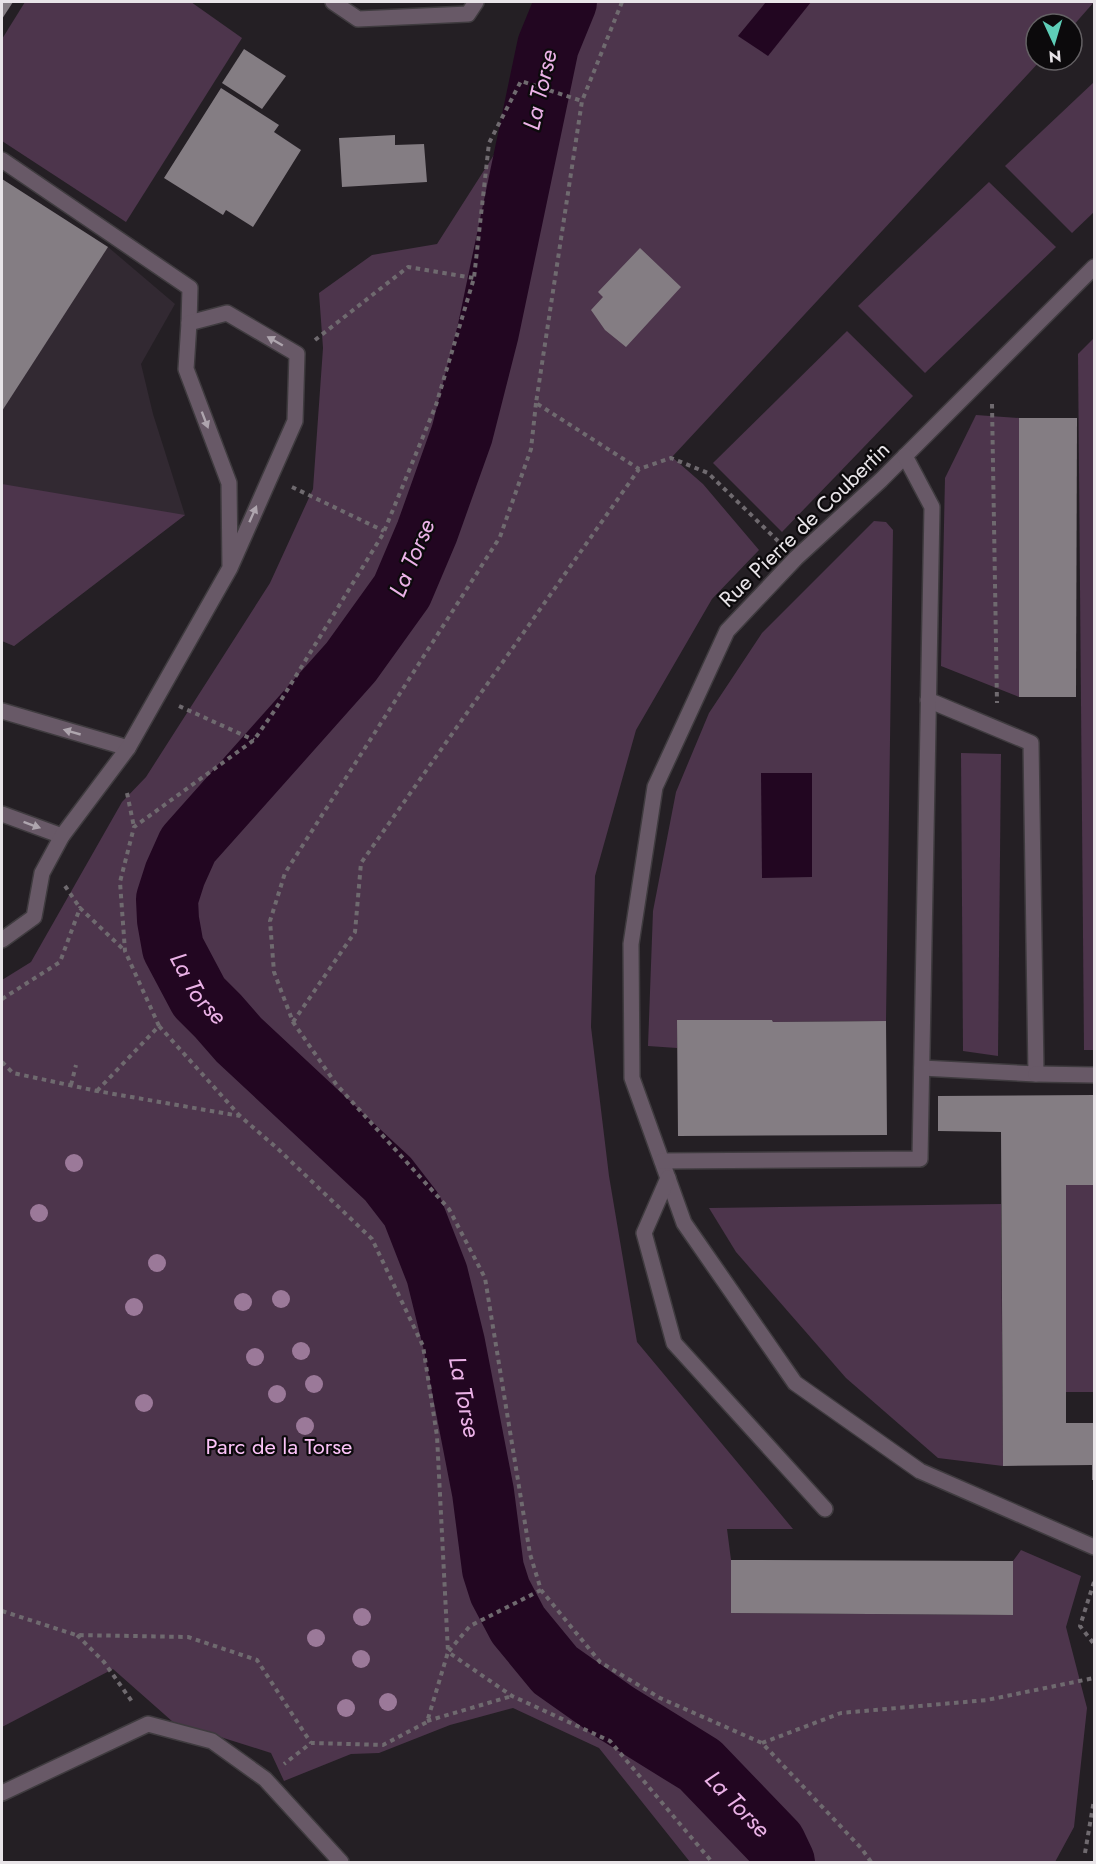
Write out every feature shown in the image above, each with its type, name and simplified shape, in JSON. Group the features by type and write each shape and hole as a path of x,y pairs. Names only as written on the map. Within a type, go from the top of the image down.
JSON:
{"street":[{"path":"333,2 358,19 468,14 476,2"},
{"path":"2,160 190,288 186,369 229,483 230,568"},
{"name":"Rue Pierre de Coubertin","path":"1095,267 905,456 796,558 727,631 655,787 631,944 632,1078 684,1223 795,1383 920,1471 1095,1548"},
{"path":"2,940 34,917 42,873 62,836 128,748 230,568 295,421 297,354 227,314 189,323"},
{"path":"662,1161 920,1159 932,507 905,456"},
{"path":"928,700 1031,743 1036,1074"},
{"path":"2,711 128,748"},
{"path":"2,814 62,836"},
{"path":"922,1068 1095,1075"},
{"path":"668,1178 644,1233 674,1343 825,1509"},
{"path":"2,1793 148,1724 212,1741 265,1779 341,1863"}],"path":[{"path":"622,2 582,101 531,449 500,537 285,873 270,921 274,972 293,1022 336,1084 449,1209 485,1278 530,1554 540,1590 600,1662 660,1698 762,1743 862,1849 871,1863"},
{"path":"427,1722 448,1652 436,1436 423,1346 372,1239 240,1116 159,1026 125,951 120,882 134,827 254,740 276,710 384,531 436,405 474,278 489,144 520,81 582,101"},
{"path":"297,354 408,267 474,278"},
{"path":"991,371 998,729"},
{"path":"536,403 639,469"},
{"path":"293,1022 355,932 361,863 639,469 671,458 708,473 796,558"},
{"path":"270,476 384,531"},
{"path":"157,695 254,740"},
{"path":"2,999 60,962 80,908 125,951"},
{"path":"97,1091 159,1026"},
{"path":"2,1062 13,1073 97,1091 240,1116"},
{"path":"71,1085 76,1065"},
{"path":"1095,1582 1080,1626 1095,1644"},
{"path":"448,1652 470,1626 540,1590"},
{"path":"2,1611 76,1635 188,1637 257,1660 311,1743"},
{"path":"76,1635 104,1662 148,1724"},
{"path":"448,1652 512,1695 610,1741 712,1863"},
{"path":"762,1743 841,1713 987,1700 1095,1678"},
{"path":"265,1779 311,1743 383,1745 427,1722 512,1695"},
{"path":"1085,1853 1095,1800"}],"shaded area":[{"path":"766,2 811,2 768,56 738,36"},
{"path":"2,179 108,247 175,304 141,364 153,414 185,515 14,646 2,641"},
{"path":"761,773 812,773 812,877 762,878"}],"green space":[{"path":"25,2 191,2 242,38 126,222 2,141 2,39"},
{"name":"Parc de la Torse","path":"574,2 1094,2 1084,13 1024,12 1024,72 1030,72 672,457 703,484 759,550 712,599 636,730 595,876 591,1027 609,1176 637,1342 793,1529 727,1529 731,1560 731,1613 1013,1615 1013,1561 1021,1550 1081,1576 1066,1627 1087,1708 1074,1827 1055,1862 690,1862 599,1748 513,1708 450,1725 379,1753 351,1754 284,1781 271,1753 173,1722 113,1669 2,1727 2,980 31,962 122,802 146,777 270,583 313,489 323,348 319,293 372,255 437,244 543,78"},
{"path":"1094,82 1094,212 1072,233 1005,166"},
{"path":"989,182 1056,247 925,373 858,306"},
{"path":"847,331 913,396 782,532 713,463"},
{"path":"1094,338 1094,1050 1084,1050 1078,354"},
{"path":"976,415 1019,418 1019,697 941,666 945,478"},
{"path":"2,484 185,515 14,646 2,641"},
{"path":"874,521 886,522 893,530 886,1021 677,1020 677,1048 648,1046 653,911 676,792 709,713 762,633"},
{"path":"961,753 1001,754 998,1056 963,1051"},
{"path":"1066,1185 1094,1185 1094,1392 1066,1392"},
{"path":"1001,1204 1003,1466 938,1458 846,1378 736,1252 709,1208"}],"building":[{"path":"2,2 13,2 2,19"},
{"path":"244,49 286,76 262,109 222,83"},
{"path":"221,88 279,125 274,132 301,150 253,227 226,210 223,215 164,178"},
{"path":"395,135 395,145 424,144 427,182 342,187 339,138"},
{"path":"2,179 108,247 2,411"},
{"path":"640,248 681,287 626,347 605,330 591,310 603,297 598,292"},
{"path":"1019,418 1077,418 1076,697 1019,697"},
{"path":"677,1020 886,1021 887,1135 678,1136"},
{"path":"1094,1095 1094,1185 1066,1185 1066,1423 1094,1423 1094,1480 1092,1480 1092,1465 1003,1466 1001,1132 938,1131 938,1096"},
{"path":"731,1560 1013,1561 1013,1615 731,1613"}],"waterway":[{"name":"La Torse","path":"566,2 548,46 488,332 462,434 427,532 402,591 351,662 188,845 167,899 168,920 173,948 199,997 239,1040 388,1179 412,1210 437,1274 454,1343 483,1492 493,1569 500,1591 518,1625 555,1670 616,1713 700,1765 775,1843 784,1862"}]}
